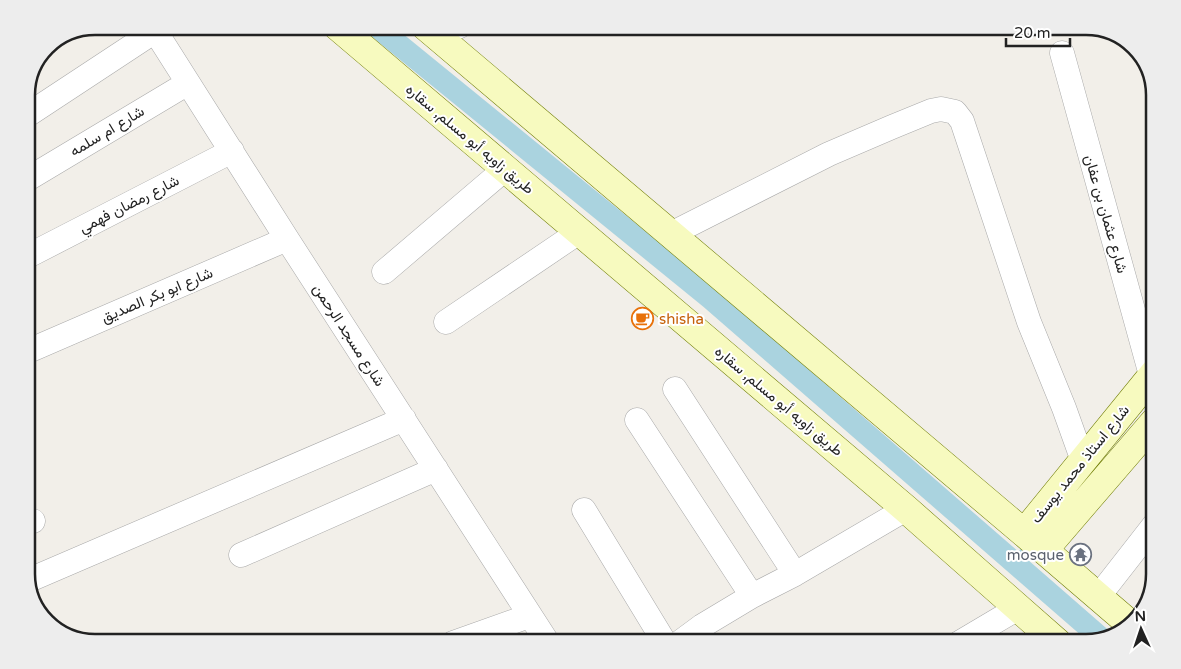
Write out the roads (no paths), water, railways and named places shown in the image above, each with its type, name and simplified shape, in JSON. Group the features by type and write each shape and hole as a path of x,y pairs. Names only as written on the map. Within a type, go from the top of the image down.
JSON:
{"street":[{"path":"35,110 144,35"},
{"name":"شارع مسجد الرحمن","path":"157,35 542,634"},
{"name":"طريق زاويه أبو مسلم, سقاره","path":"348,35 906,509 1048,634"},
{"path":"447,35 671,234 1116,612"},
{"name":"شارع عثمان بن عفان","path":"1062,53 1146,348"},
{"name":"شارع ام سلمه","path":"35,175 188,83"},
{"path":"671,234 829,154 931,111 941,109 955,112 962,121 1029,322 1083,461"},
{"name":"شارع رمضان فهمي","path":"35,252 232,152"},
{"path":"384,272 505,169"},
{"path":"446,322 579,232"},
{"name":"شارع ابو بكر الصديق","path":"35,348 287,239"},
{"name":"شارع استاذ محمد يوسف","path":"1034,542 1083,461 1146,382"},
{"path":"675,389 795,574"},
{"path":"35,578 404,420"},
{"path":"637,420 752,596"},
{"name":"شارع استاذ محمد يوسف","path":"1034,542 1146,430"},
{"path":"241,555 436,469"},
{"path":"691,634 752,596 795,574 906,509"},
{"path":"584,510 659,634"},
{"path":"1098,597 1146,536"},
{"path":"974,634 1018,608"},
{"path":"478,634 530,616"}],"waterway":[{"path":"387,35 710,298 1095,633"},
{"path":"1013,562 1024,550"}],"place":[{"name":"shisha","path":"643,319"},
{"name":"mosque","path":"1080,555"}]}
